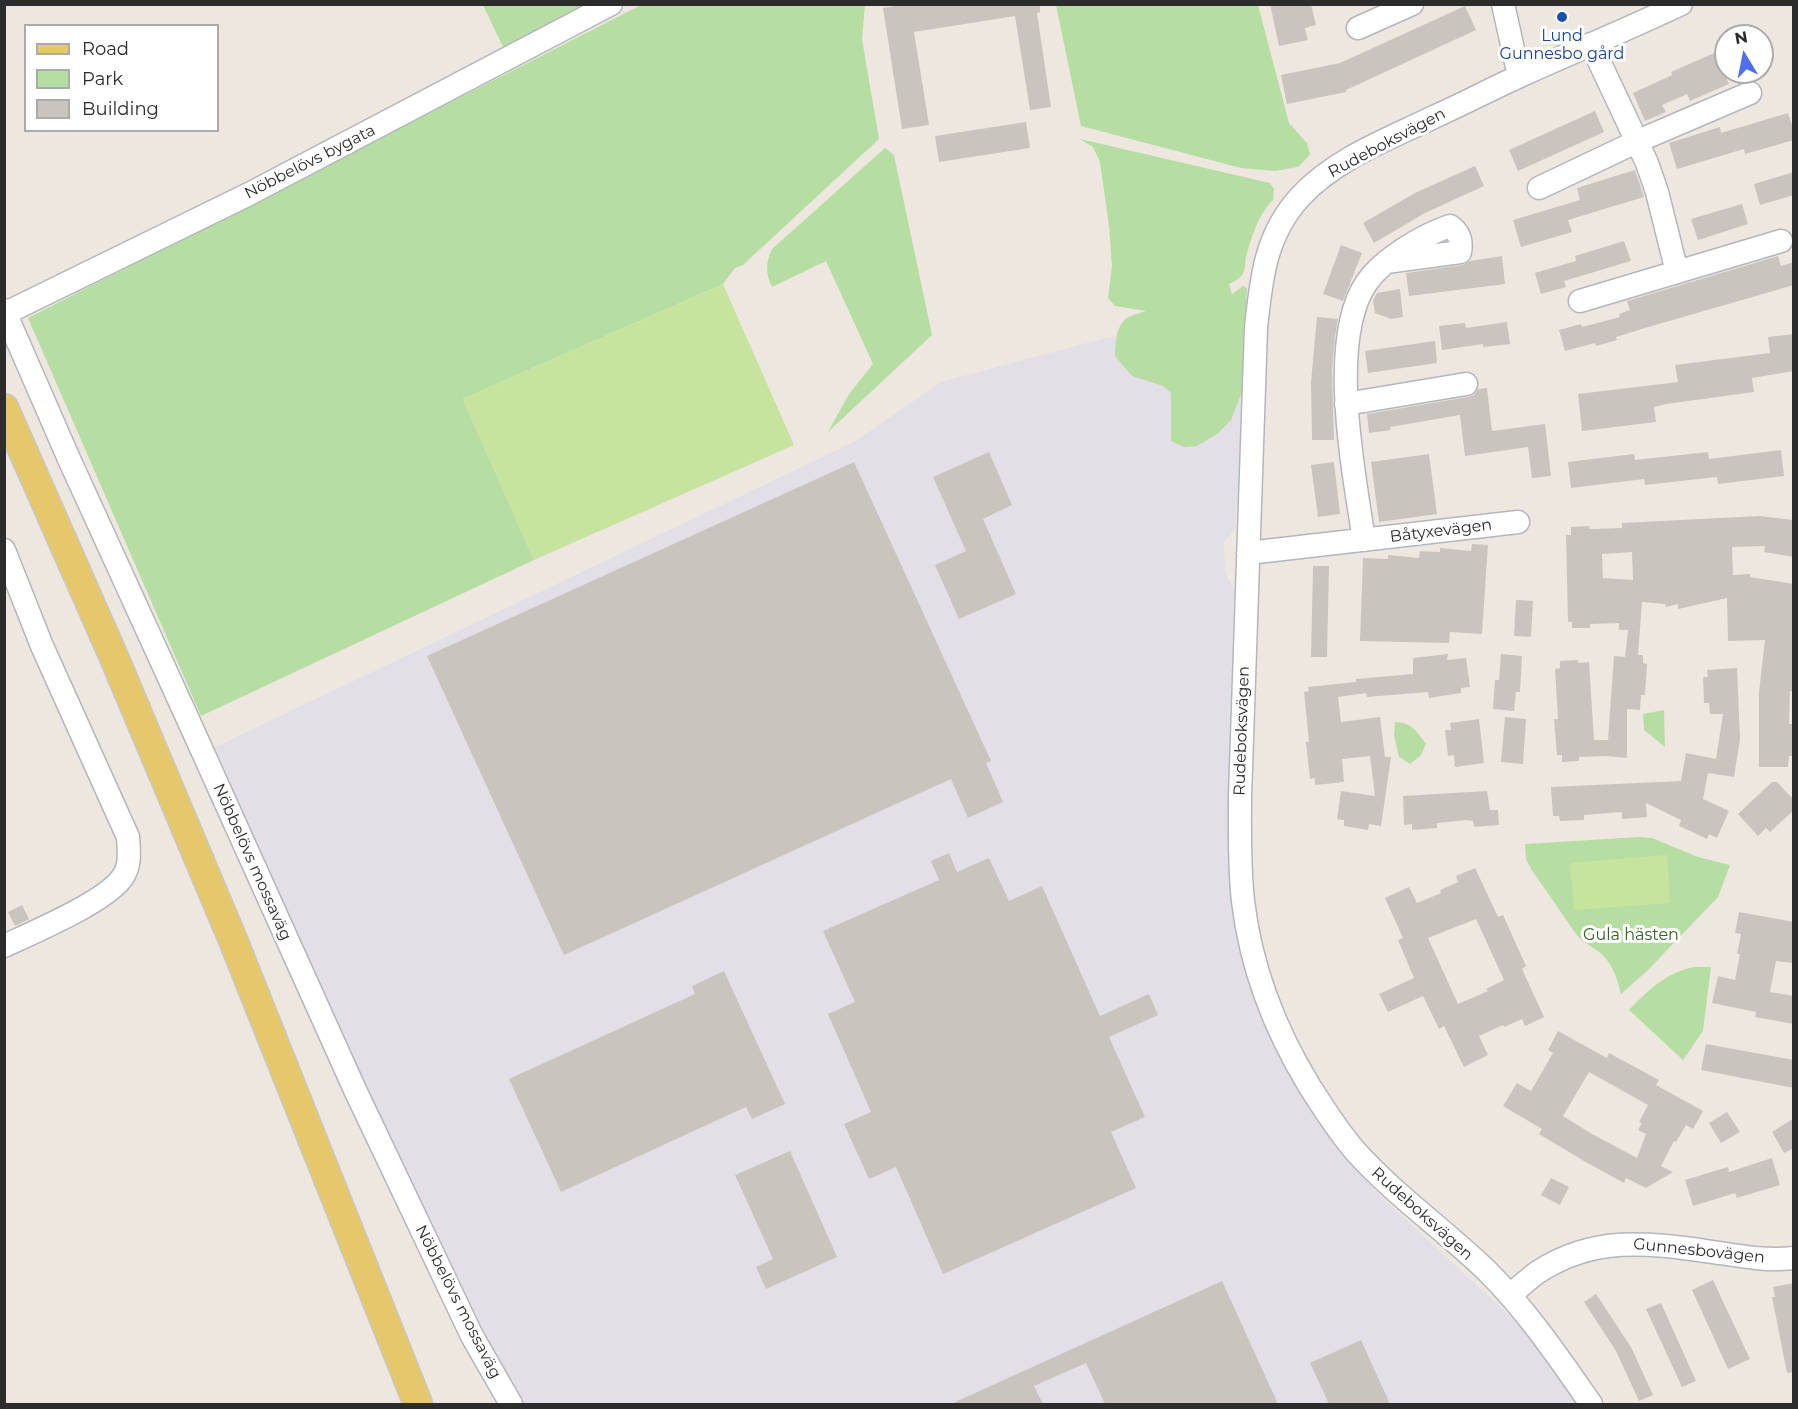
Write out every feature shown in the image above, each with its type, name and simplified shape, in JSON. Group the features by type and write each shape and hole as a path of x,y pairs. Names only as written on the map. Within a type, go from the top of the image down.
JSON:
{"main road":[{"path":"4,408 109,645 233,940 418,1404"},
{"path":"4,448 99,662 223,957 399,1404"}],"street":[{"name":"Nöbbelövs bygata","path":"5,311 249,194 611,4"},
{"path":"1359,28 1412,4"},
{"path":"1503,4 1519,76"},
{"name":"Rudeboksvägen","path":"1591,1404 1553,1348 1510,1295 1456,1244 1392,1190 1333,1124 1290,1053 1261,984 1253,957 1243,902 1240,859 1240,785 1256,328 1261,275 1268,252 1287,214 1299,198 1338,165 1519,76 1681,4"},
{"path":"1591,44 1638,141 1657,192 1677,272"},
{"path":"1539,188 1638,141 1750,93"},
{"path":"1580,301 1781,241"},
{"path":"1364,540 1346,404 1346,362 1355,308 1367,282 1386,262"},
{"name":"Nöbbelövs mossaväg","path":"5,311 69,459 351,1082 472,1336 511,1404"},
{"path":"1346,404 1466,384"},
{"name":"Båtyxevägen","path":"1248,553 1518,522"},
{"path":"4,550 42,646 128,837 130,858 124,876 112,889 84,906 4,946"},
{"name":"Gunnesbovägen","path":"1510,1295 1538,1272 1558,1261 1579,1252 1607,1246 1632,1243 1753,1258 1779,1260 1794,1258"}],"shaded area":[{"path":"1250,314 1235,529 1224,542 1225,572 1234,589 1228,799 1233,897 1251,980 1286,1071 1325,1128 1375,1191 1539,1343 1579,1404 520,1404 455,1287 211,749 854,442 941,382 1106,338"}],"green space":[{"path":"483,5 589,5 504,49"},
{"path":"641,5 865,5 862,39 879,139 743,265 735,268 723,284 463,399 534,560 201,716 28,318"},
{"path":"1056,5 1258,5 1289,123 1307,143 1310,155 1298,167 1275,171 1241,168 1081,126"},
{"path":"1080,139 1270,183 1274,189 1273,200 1253,234 1243,273 1229,284 1232,294 1243,286 1247,288 1243,389 1231,420 1217,434 1197,446 1184,447 1171,441 1171,393 1163,386 1132,376 1115,356 1120,326 1129,317 1146,311 1115,306 1108,298 1112,266 1100,162 1093,147"},
{"path":"885,148 894,155 932,335 828,432 849,394 873,364 826,261 772,287 767,272 768,258 772,249"},
{"path":"723,284 794,445 534,560 463,399"},
{"path":"1664,710 1665,747 1644,730 1643,714"},
{"path":"1395,722 1410,726 1426,744 1421,755 1410,764 1399,757 1394,735"},
{"name":"Gula hästen","path":"1652,838 1698,857 1730,865 1718,897 1647,971 1621,994 1608,961 1576,934 1531,869 1526,859 1525,844"},
{"path":"1667,855 1670,903 1574,910 1570,863"},
{"path":"1694,967 1711,967 1703,1031 1683,1060 1629,1010 1650,989 1666,978"}],"building":[{"path":"908,4 1040,4 1040,12 1037,13 1051,107 1030,110 1015,16 914,32 929,125 902,129 883,8"},
{"path":"1270,4 1311,4 1316,25 1305,28 1308,40 1279,46"},
{"path":"1465,6 1476,30 1346,90 1346,92 1287,104 1281,75 1340,63"},
{"path":"1714,53 1714,84 1729,84 1690,101 1687,94 1662,105 1666,112 1645,121 1633,93 1672,75 1671,72"},
{"path":"1595,111 1604,132 1518,171 1509,150"},
{"path":"1788,113 1794,131 1794,140 1745,154 1744,149 1677,169 1669,143 1720,127 1721,133"},
{"path":"1026,122 1030,148 939,162 935,136"},
{"path":"1475,166 1484,186 1425,213 1374,243 1363,223 1415,193"},
{"path":"1635,170 1644,197 1568,220 1572,232 1521,247 1513,220 1580,200 1577,188"},
{"path":"1794,172 1794,195 1760,205 1754,184"},
{"path":"1742,204 1748,224 1698,240 1691,219"},
{"path":"1624,241 1631,261 1564,281 1566,287 1541,294 1535,273 1576,261 1575,256"},
{"path":"1341,245 1362,253 1343,301 1323,294"},
{"path":"1502,256 1505,284 1409,296 1406,273 1462,265 1470,261"},
{"path":"1778,256 1781,266 1794,262 1794,285 1616,337 1617,340 1565,351 1559,330 1581,324 1582,327 1620,317 1619,314 1630,310 1627,301"},
{"path":"1400,289 1403,317 1391,319 1375,313 1373,300 1377,293"},
{"path":"1317,317 1338,319 1332,370 1334,440 1312,440 1311,382"},
{"path":"1507,322 1510,344 1483,347 1483,344 1442,350 1439,326 1465,323 1466,328"},
{"path":"1794,334 1794,371 1752,378 1754,392 1666,404 1654,407 1656,422 1582,431 1578,394 1678,382 1675,365 1770,353 1768,337"},
{"path":"1435,341 1437,363 1368,373 1365,351"},
{"path":"1487,388 1492,431 1545,424 1551,476 1532,478 1528,447 1465,456 1460,415 1390,427 1391,430 1369,433 1367,414 1468,397 1474,395 1478,389"},
{"path":"1781,450 1784,476 1718,484 1717,477 1645,485 1644,479 1571,488 1568,462 1634,454 1635,460 1708,452 1709,459"},
{"path":"989,452 1012,505 983,519 1016,594 959,619 935,565 966,551 933,477"},
{"path":"1429,454 1437,514 1379,522 1371,462"},
{"path":"854,462 991,761 986,763 1003,802 968,818 951,779 564,955 427,656"},
{"path":"1334,462 1340,514 1318,517 1311,465"},
{"path":"1759,516 1794,520 1794,557 1764,552 1765,546 1732,547 1733,575 1750,574 1750,577 1794,584 1792,660 1794,660 1794,692 1790,691 1789,724 1794,724 1793,756 1789,756 1788,767 1759,767 1759,692 1765,640 1728,641 1727,598 1678,609 1678,604 1666,607 1665,604 1642,602 1638,655 1643,655 1643,663 1647,664 1645,695 1641,695 1640,710 1627,709 1627,758 1579,757 1579,761 1562,762 1562,755 1557,755 1554,719 1558,719 1555,669 1560,668 1560,661 1589,662 1594,740 1608,740 1614,656 1625,657 1628,630 1619,630 1619,623 1590,624 1590,628 1572,628 1572,622 1568,622 1566,535 1571,535 1571,527 1622,528 1622,523","holes":["1632,552 1633,580 1603,578 1602,554"]},
{"path":"1472,544 1488,545 1482,634 1450,632 1449,643 1360,641 1363,558 1388,559 1388,555 1419,558 1420,551 1440,552 1440,548 1471,551"},
{"path":"1313,566 1329,566 1327,657 1311,657"},
{"path":"1516,600 1533,601 1531,637 1514,636"},
{"path":"1448,654 1447,660 1466,658 1470,687 1461,688 1461,693 1429,698 1428,692 1367,697 1366,693 1338,697 1341,722 1380,717 1385,757 1391,757 1381,826 1369,824 1368,830 1344,826 1344,820 1337,819 1341,791 1375,796 1370,756 1342,759 1344,782 1315,785 1315,778 1310,779 1304,692 1309,691 1308,687 1356,682 1356,679 1413,674 1413,658"},
{"path":"1501,654 1522,656 1520,692 1516,692 1514,711 1493,709 1495,680 1499,680"},
{"path":"1737,668 1740,739 1734,777 1708,773 1703,799 1729,811 1717,838 1709,834 1707,839 1679,826 1681,820 1646,803 1647,817 1622,819 1622,812 1584,815 1584,820 1560,821 1559,816 1553,816 1551,787 1681,781 1686,753 1716,759 1723,714 1710,714 1709,703 1704,703 1703,677 1708,677 1707,670"},
{"path":"1505,717 1526,719 1523,764 1501,762"},
{"path":"1479,719 1484,763 1455,767 1454,755 1448,756 1445,730 1451,730 1450,723"},
{"path":"1772,782 1777,782 1794,800 1794,810 1770,832 1766,828 1758,836 1738,814"},
{"path":"1487,791 1490,810 1498,810 1499,825 1474,827 1473,821 1466,820 1437,823 1437,828 1412,830 1412,824 1404,825 1403,796"},
{"path":"949,853 957,872 989,858 1009,901 1042,886 1100,1016 1149,994 1158,1015 1109,1037 1145,1117 1111,1132 1136,1188 943,1274 896,1167 869,1179 844,1124 871,1112 828,1014 855,1002 823,931 939,880 931,861"},
{"path":"1475,868 1498,917 1503,915 1526,966 1522,969 1544,1017 1525,1026 1522,1019 1479,1036 1488,1055 1464,1067 1444,1026 1439,1029 1423,996 1388,1012 1379,994 1414,978 1398,940 1403,938 1385,898 1409,887 1417,903 1441,893 1440,890 1458,882 1456,876","holes":["1476,919 1504,980 1486,989 1488,991 1458,1004 1428,938"]},
{"path":"22,905 29,919 15,926 8,912"},
{"path":"1739,912 1794,922 1794,963 1776,961 1770,992 1794,996 1794,1024 1755,1017 1756,1012 1712,1003 1718,976 1735,980 1740,954 1737,954 1741,934 1735,933"},
{"path":"724,971 785,1104 752,1119 746,1107 561,1192 509,1079 695,994 692,986"},
{"path":"1558,1031 1607,1058 1609,1053 1659,1080 1656,1085 1703,1111 1693,1129 1686,1125 1676,1142 1674,1141 1661,1166 1673,1172 1646,1188 1626,1178 1624,1183 1539,1134 1542,1129 1503,1106 1517,1083 1531,1091 1553,1053 1548,1050","holes":["1589,1072 1648,1105 1639,1122 1642,1123 1638,1130 1646,1134 1637,1158 1563,1116"]},
{"path":"1706,1044 1794,1060 1794,1088 1701,1070"},
{"path":"1727,1112 1740,1132 1721,1143 1709,1123"},
{"path":"1794,1118 1794,1148 1784,1153 1772,1132"},
{"path":"790,1151 837,1257 766,1289 756,1267 773,1259 735,1175"},
{"path":"1772,1158 1780,1185 1737,1198 1735,1193 1693,1206 1685,1180 1728,1167 1729,1172"},
{"path":"1551,1178 1569,1187 1560,1205 1541,1195"},
{"path":"1713,1280 1750,1359 1728,1369 1692,1290"},
{"path":"1222,1281 1278,1404 1105,1404 1086,1363 1034,1386 1043,1404 951,1404"},
{"path":"1794,1283 1794,1372 1787,1373 1772,1297 1775,1297 1773,1287"},
{"path":"1596,1294 1631,1347 1653,1395 1639,1401 1616,1351 1584,1302"},
{"path":"1661,1303 1696,1381 1682,1387 1646,1309"},
{"path":"1361,1340 1390,1404 1329,1404 1310,1363"}],"place":[{"name":"Lund Gunnesbo gård","path":"1562,17"}]}
